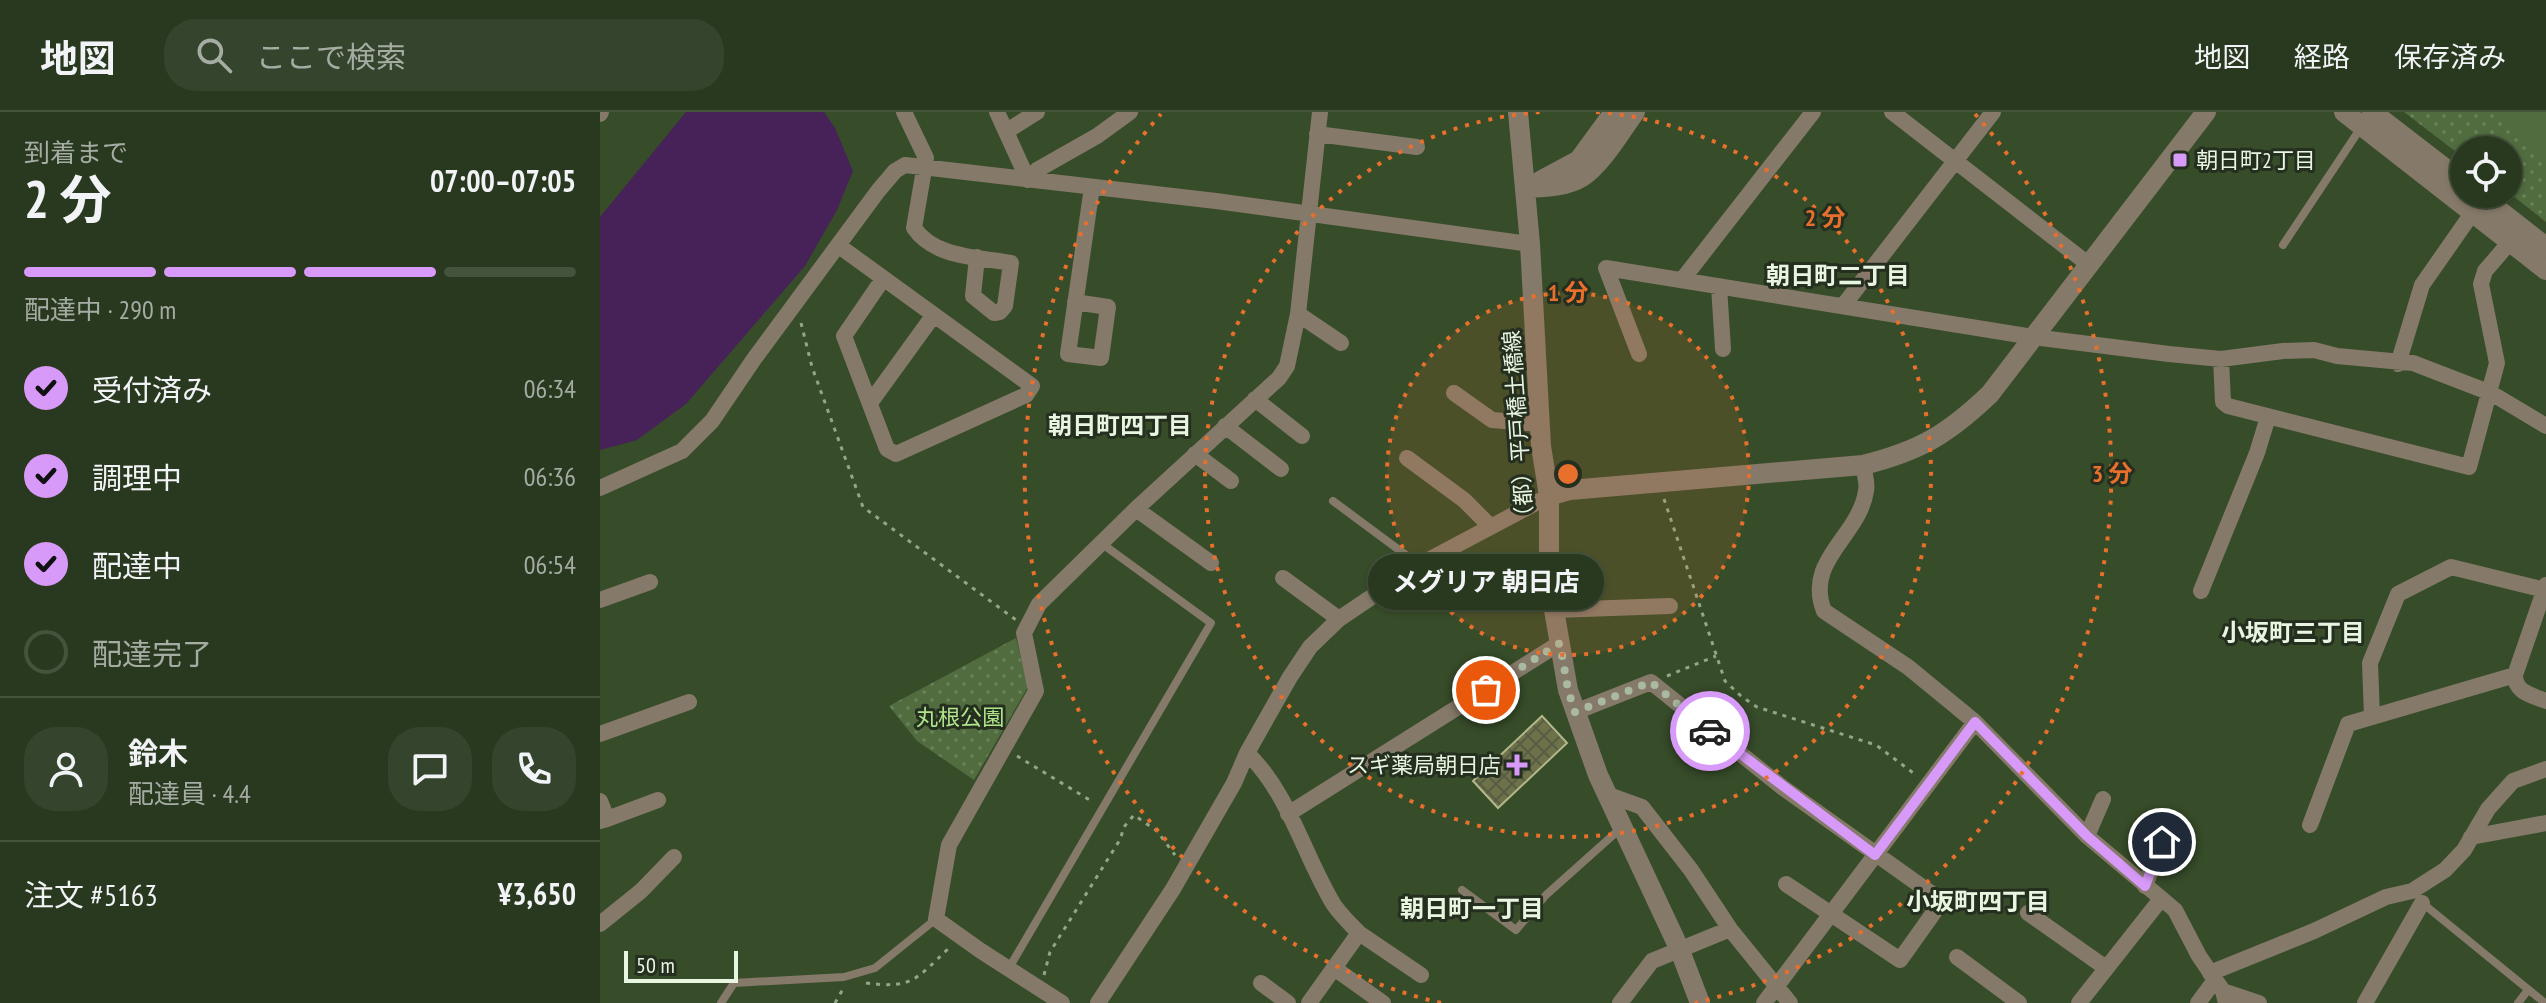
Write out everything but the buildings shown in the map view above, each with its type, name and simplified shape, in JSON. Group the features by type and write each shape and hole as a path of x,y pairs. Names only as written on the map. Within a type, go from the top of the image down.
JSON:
{"street":[{"path":"904,112 926,158 914,228 921,239 942,251 977,257"},
{"path":"997,112 1028,180"},
{"path":"1007,131 1037,112"},
{"path":"1028,180 1037,170 1097,136 1130,112"},
{"path":"1062,1003 936,919 949,845 1036,691 1026,655 1024,633 1039,604 1136,509 1279,378 1287,366 1298,314 1320,112"},
{"name":"（都）平戸橋土橋線","path":"1518,112 1530,244 1540,424 1549,496 1549,556 1554,610 1568,690 1606,794 1679,948 1700,1003"},
{"path":"1526,188 1579,160 1614,112"},
{"path":"1526,188 1559,186 1580,178 1592,169 1635,112"},
{"path":"1682,280 1813,112"},
{"path":"1892,112 2088,264"},
{"path":"1843,306 1993,112"},
{"path":"1107,1001 1310,647 1339,619 1419,565 1549,496 1570,490 1863,465 1910,451 1954,427 1990,394 2206,112"},
{"path":"2344,112 2367,119 2450,174"},
{"path":"2367,119 2450,184"},
{"path":"1317,134 1417,147"},
{"path":"600,488 682,451 712,421 788,313 895,171 905,165 1530,244"},
{"path":"1075,302 1092,187"},
{"path":"2398,364 2422,285 2472,208"},
{"path":"2479,208 2510,242 2546,270"},
{"path":"2483,208 2546,247"},
{"path":"2221,359 2223,402 2228,406 2464,468 2471,465 2497,363 2481,284 2485,271 2510,242"},
{"path":"839,246 1032,386 1026,395 896,454 887,449 844,336 883,279"},
{"path":"1639,354 1606,268 2033,337 2221,359 2314,350 2337,356 2413,363 2491,393 2546,426"},
{"path":"1719,286 1723,349"},
{"path":"1298,314 1341,343"},
{"path":"870,403 933,316"},
{"path":"1454,393 1492,420 1540,424"},
{"path":"1255,399 1302,436"},
{"path":"2201,591 2257,453 2268,417"},
{"path":"1225,426 1281,469"},
{"path":"1195,454 1231,481"},
{"path":"1407,458 1464,500 1490,526"},
{"path":"1863,465 1867,490 1851,527 1830,555 1818,581 1818,596 1824,611 1908,667 1975,722 2087,836 2175,910 2218,987 2259,1003"},
{"path":"1136,509 1211,563"},
{"path":"2372,717 2370,663 2398,594 2451,567 2545,588 2515,675 2515,683 2520,691 2546,701"},
{"path":"1283,578 1339,619"},
{"path":"600,600 650,582"},
{"path":"1554,610 1670,606"},
{"path":"1288,814 1560,643"},
{"path":"2310,825 2348,724 2515,675"},
{"path":"1575,712 1651,682 1782,787 1942,901 1900,960 1786,884"},
{"path":"600,734 689,702"},
{"path":"1764,1003 1975,722"},
{"path":"1247,753 1260,766 1288,814 1333,902 1359,933 1421,975"},
{"path":"2365,1003 2417,897 2464,850 2488,809 2513,781 2546,769"},
{"path":"1606,794 1642,807 1691,870 1730,929 1790,1003"},
{"path":"2087,836 2103,799"},
{"path":"600,801 604,820 658,800"},
{"path":"2145,886 2170,820"},
{"path":"2471,837 2546,823"},
{"path":"600,924 641,891 674,857"},
{"path":"2198,1003 2218,987 2314,931 2386,897 2417,897"},
{"path":"2079,1003 2161,899"},
{"path":"2028,913 2106,968"},
{"path":"1620,1003 1652,961 1730,929"},
{"path":"1309,1003 1359,933"},
{"path":"1957,957 2019,1003"},
{"path":"1334,968 1383,1003"},
{"path":"1261,983 1288,1003"}],"lane":[{"path":"2283,245 2367,119"},
{"path":"1333,501 1419,565"},
{"path":"1009,968 1211,623 1100,543"},
{"path":"1462,890 1516,930 1546,895 1622,828"},
{"path":"2417,897 2545,1003"},
{"path":"721,1003 734,983 844,977 875,968 936,919"},
{"path":"2518,1003 2528,990"}],"path":[{"path":"788,313 801,324 812,367 863,507 1026,627"},
{"path":"1663,493 1725,681 1757,707 1876,745 1928,785"},
{"path":"1651,682 1716,656"},
{"path":"1004,748 1103,808"},
{"path":"1038,988 1047,969 1050,952 1121,838 1123,828 1134,815 1157,831 1185,868"},
{"path":"858,982 888,986 907,984 961,937"},
{"path":"835,1003 848,981"}],"green space":[{"path":"2404,112 2546,112 2546,222 2522,203 2522,136 2450,136 2450,147"},
{"path":"2503,112 2546,112 2546,158 2522,136"},
{"name":"丸根公園","path":"1016,638 1028,687 974,780 917,741 889,706"}],"shaded area":[{"path":"686,112 824,112 835,128 853,171 837,210 805,266 686,404 637,440 600,450 600,217"}],"way so far":[{"path":"1486,690 1560,643 1575,712 1651,682 1710,731"}],"place":[{"name":"朝日町2丁目","path":"2180,160"},
{"name":"メグリア 朝日店","path":"1486,690"},
{"name":"スギ薬局朝日店","path":"1517,765"}],"district":[{"name":"朝日町二丁目","path":"1838,276"},
{"name":"朝日町四丁目","path":"1120,426"},
{"name":"小坂町三丁目","path":"2293,633"},
{"name":"小坂町四丁目","path":"1978,902"},
{"name":"朝日町一丁目","path":"1472,909"}],"route":[{"path":"1710,731 1875,855 1975,722 2087,836 2145,886 2162,842"}]}
